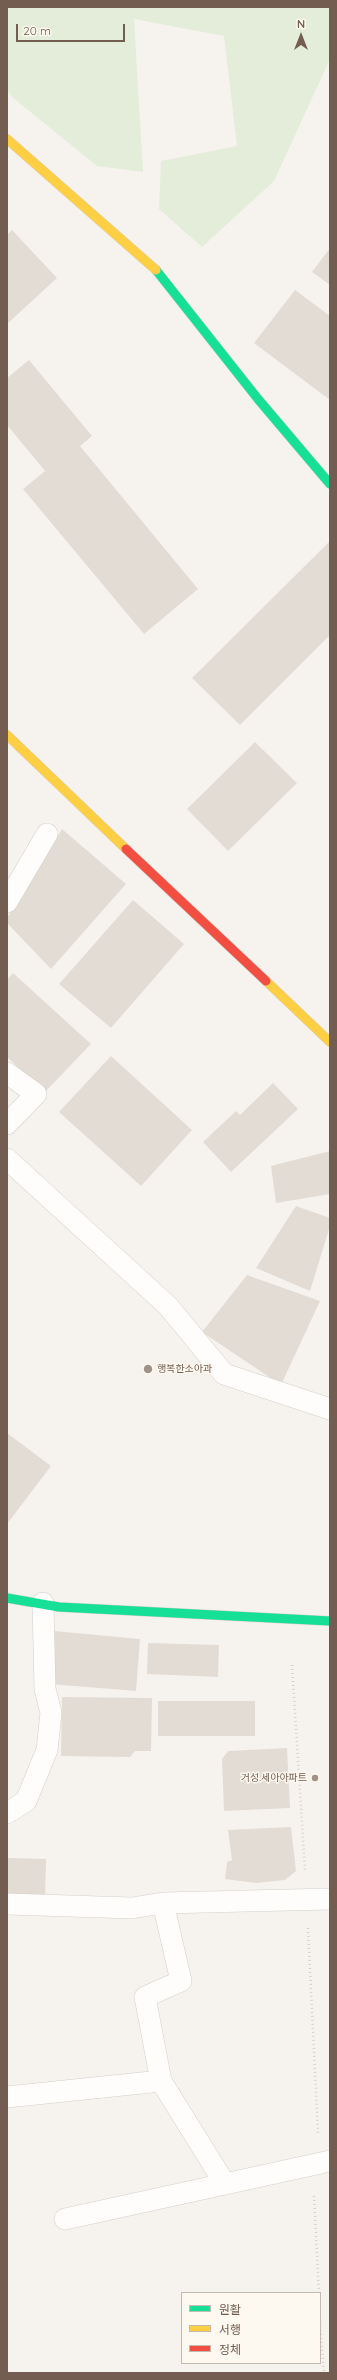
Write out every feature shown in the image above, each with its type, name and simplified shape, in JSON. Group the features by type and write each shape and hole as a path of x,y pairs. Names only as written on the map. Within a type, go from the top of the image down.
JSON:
{"street":[{"path":"7,139 163,276 258,399 330,484"},
{"path":"7,735 330,1042"},
{"path":"7,1598 43,1603 58,1608 330,1621"}],"lane":[{"path":"7,902 47,834"},
{"path":"7,1073 36,1094 7,1124"},
{"path":"7,1159 168,1306 224,1374 330,1409"},
{"path":"7,1813 26,1802 47,1750 51,1713 45,1689 43,1603"},
{"path":"7,1904 132,1908 163,1903 330,1899"},
{"path":"163,1903 182,1981 145,1997 161,2081 225,2184"},
{"path":"7,2097 161,2081"},
{"path":"65,2219 330,2161"}],"path":[{"path":"292,1665 305,1872"},
{"path":"308,1926 318,2140"},
{"path":"314,2188 319,2292"},
{"path":"321,2335 324,2373"}],"green space":[{"path":"7,7 330,7 330,59 274,181 202,247 159,209 161,161 237,146 224,36 134,19 143,172 97,166 12,97 7,89"}],"building":[{"path":"12,230 57,278 7,324 7,235"},
{"path":"330,248 330,285 312,272"},
{"path":"295,290 330,316 330,400 254,343"},
{"path":"29,360 92,436 80,446 198,589 144,634 23,489 45,471 7,425 7,378"},
{"path":"330,541 330,635 240,725 192,678"},
{"path":"255,742 297,783 228,851 187,809"},
{"path":"62,829 126,884 51,969 7,923 7,918"},
{"path":"133,900 184,944 111,1028 59,984"},
{"path":"13,973 91,1044 45,1092 7,1057 7,980"},
{"path":"111,1056 192,1130 141,1186 59,1112"},
{"path":"273,1083 298,1109 231,1172 203,1142 236,1111 240,1115"},
{"path":"330,1151 330,1194 276,1203 271,1166"},
{"path":"296,1206 330,1218 330,1226 310,1291 256,1268"},
{"path":"247,1275 320,1301 281,1385 202,1332"},
{"path":"7,1433 51,1466 7,1524"},
{"path":"54,1631 140,1639 136,1691 49,1684"},
{"path":"148,1643 219,1645 218,1677 147,1674"},
{"path":"62,1697 152,1698 151,1751 135,1751 130,1757 61,1756"},
{"path":"158,1701 255,1701 255,1736 158,1736"},
{"path":"287,1748 290,1808 224,1811 222,1759 228,1751"},
{"path":"291,1827 296,1871 285,1880 256,1883 225,1879 227,1862 232,1860 228,1830"},
{"path":"7,1858 46,1859 45,1900 7,1898"}],"traffic: fast":[{"path":"156,270 258,399 330,484"},
{"path":"7,1598 59,1607 330,1621"}],"traffic: slow":[{"path":"7,139 156,270"},
{"path":"7,735 126,849"},
{"path":"266,981 330,1042"}],"traffic: jam":[{"path":"126,849 266,981"}],"place":[{"name":"행복한소아과","path":"148,1369"},
{"name":"거성.세아아파트","path":"315,1778"}]}
